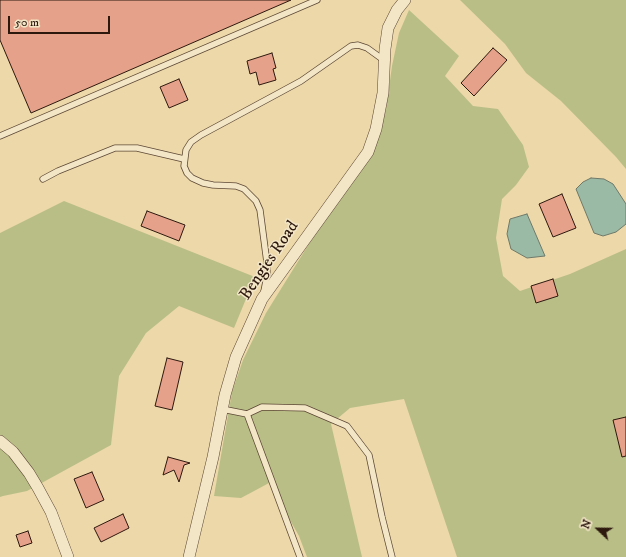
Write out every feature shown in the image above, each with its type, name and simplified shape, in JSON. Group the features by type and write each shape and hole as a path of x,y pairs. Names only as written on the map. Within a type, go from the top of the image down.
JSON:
{"street":[{"name":"Bengies Road","path":"189,557 213,457 225,395 236,357 262,299 368,152 376,129 383,93 385,48 388,28 397,10 405,0"},
{"path":"0,441 13,452 38,488 51,512 68,557"}],"lane":[{"path":"0,136 317,0"},
{"path":"262,299 267,276 267,263 260,210 256,201 244,189 236,186 212,185 192,178 186,173 184,166 186,150 191,142 201,135 295,84 351,46 358,45 367,48 385,61"},
{"path":"43,179 58,171 115,148 137,148 184,159"},
{"path":"222,409 247,414 262,407 305,408 347,426 369,455 392,557"},
{"path":"247,414 300,557"}],"green space":[{"path":"460,0 626,0 626,169 561,101 526,73 505,44"},
{"path":"409,10 459,56 445,76 473,106 498,109 523,145 529,167 516,185 502,199 496,238 503,276 520,291 570,274 626,249 626,557 457,557 404,399 350,408 331,424 362,557 307,557 299,536 269,483 241,498 214,496 232,392 243,360 266,313 317,231 373,150 386,110 392,66 399,33"},
{"path":"64,201 255,277 234,328 179,306 146,333 119,376 111,445 27,491 0,497 0,233"}],"shaded area":[{"path":"591,178 604,179 613,184 626,204 626,224 616,232 603,236 594,233 576,189 583,182"},
{"path":"527,214 545,256 527,258 511,249 507,234 510,219"}],"building":[{"path":"0,0 291,0 31,113 0,40"},
{"path":"493,48 507,60 474,96 461,83"},
{"path":"272,53 276,68 273,69 276,80 259,85 256,72 250,74 247,61"},
{"path":"179,79 188,100 169,108 160,87"},
{"path":"562,194 576,228 553,237 539,204"},
{"path":"147,211 185,225 179,241 141,226"},
{"path":"553,279 558,296 536,303 531,286"},
{"path":"167,358 183,362 172,410 155,406"},
{"path":"626,417 626,456 622,457 613,420"},
{"path":"168,457 190,463 184,465 179,482 174,470 163,475"},
{"path":"92,472 104,500 86,508 74,479"},
{"path":"123,514 129,528 101,542 94,528"},
{"path":"28,531 32,543 20,547 16,535"}]}
